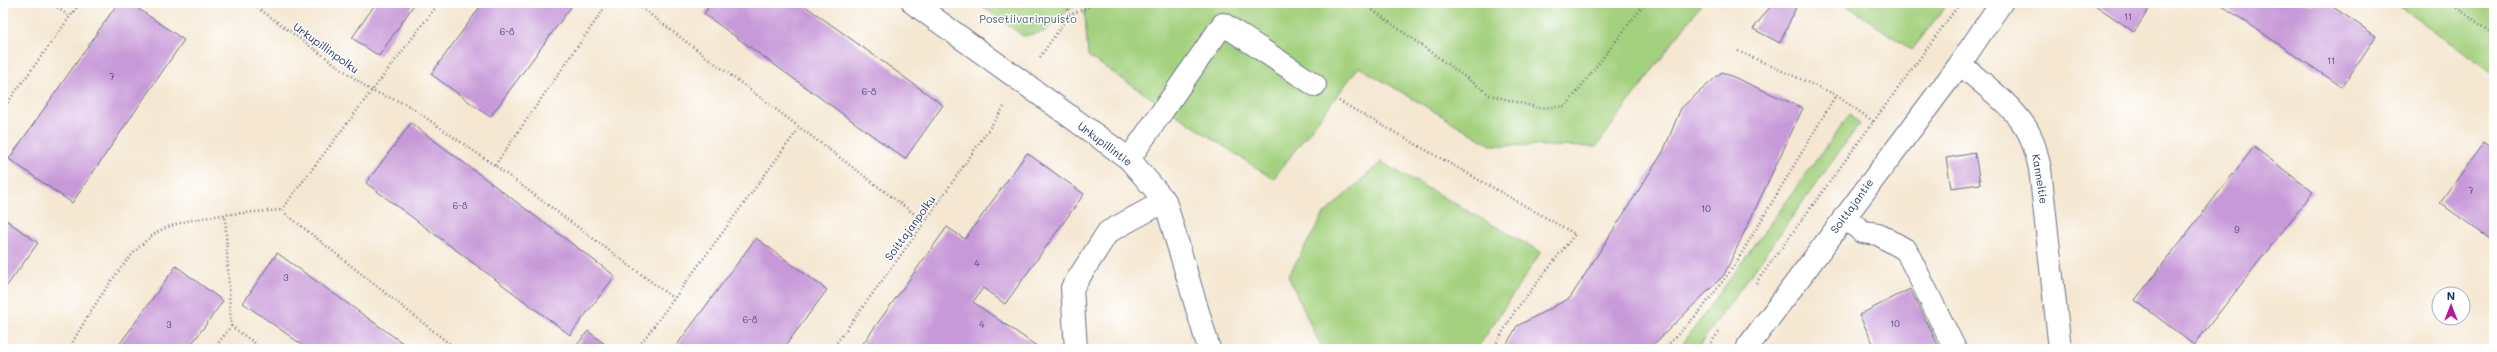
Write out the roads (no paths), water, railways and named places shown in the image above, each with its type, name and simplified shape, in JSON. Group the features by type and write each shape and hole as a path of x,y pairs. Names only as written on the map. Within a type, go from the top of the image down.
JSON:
{"street":[{"name":"Urkupillintie","path":"913,3 1129,159 1165,201 1209,349"},
{"path":"1960,64 2002,3"},
{"path":"1129,159 1223,24 1315,85"},
{"name":"Soittajantie","path":"1746,349 1960,64"},
{"name":"Kanneltie","path":"1960,64 2009,108 2027,129 2034,146 2040,169 2060,349"},
{"path":"1076,349 1072,288 1108,232 1165,201"},
{"path":"1844,217 1863,232 1878,234 1906,250 1955,349"}],"park label":[{"name":"Posetiivarinpuisto","path":"1028,19"}]}
